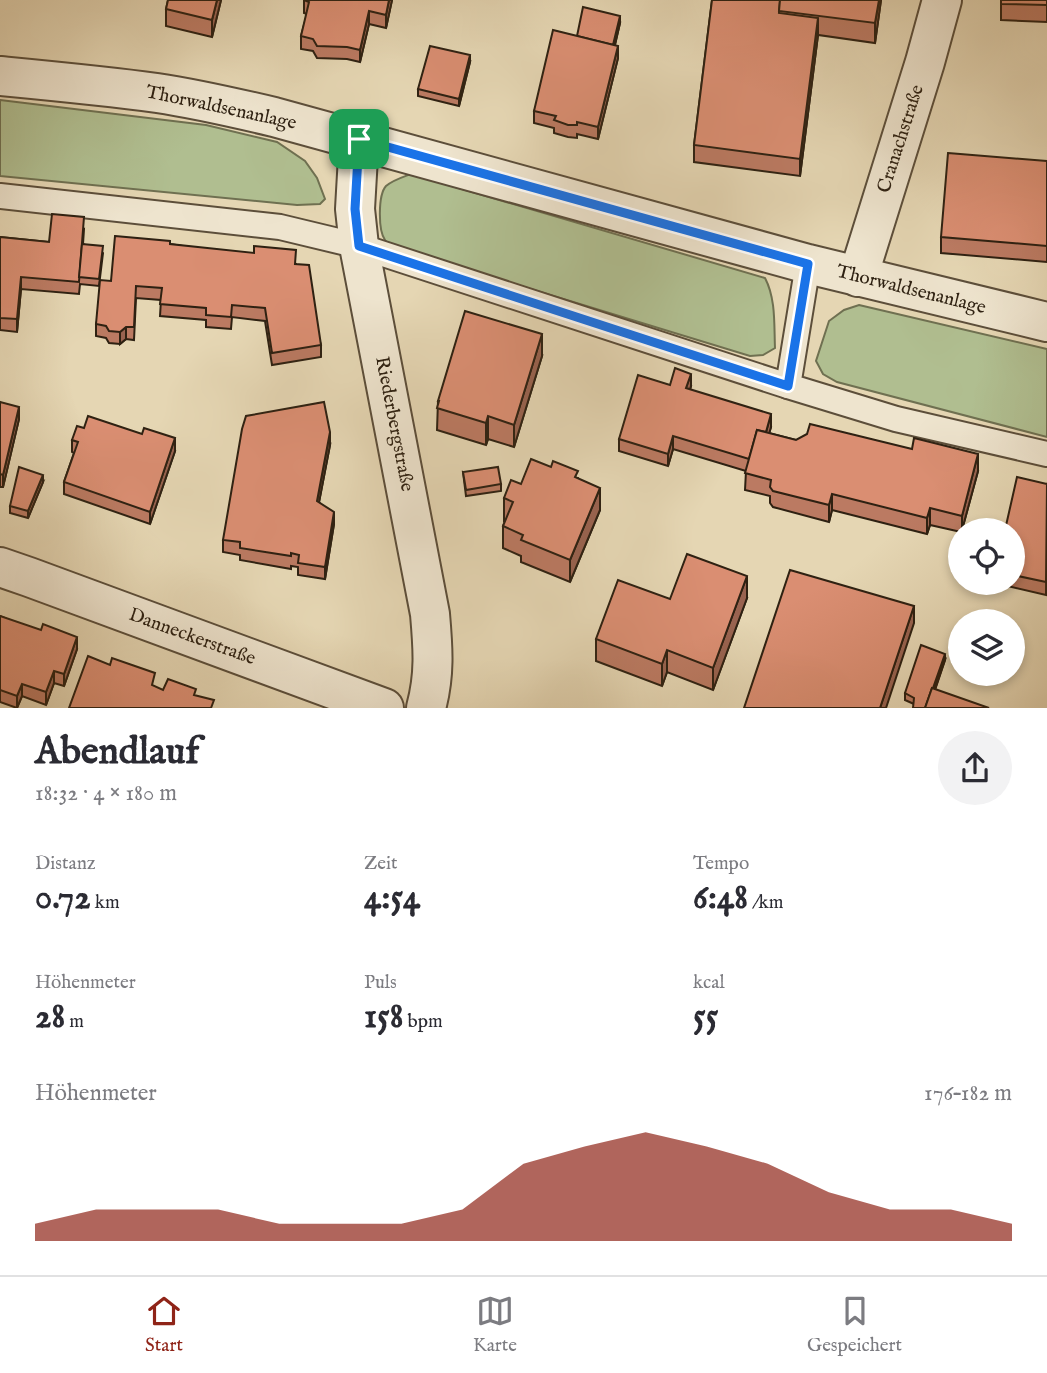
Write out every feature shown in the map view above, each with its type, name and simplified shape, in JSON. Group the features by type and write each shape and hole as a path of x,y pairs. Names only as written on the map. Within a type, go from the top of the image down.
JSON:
{"street":[{"name":"Cranachstraße","path":"858,277 942,0"},
{"name":"Thorwaldsenanlage","path":"0,76 102,86 206,102 274,117 808,264 1047,322"},
{"name":"Riederbergstraße","path":"359,139 355,209 359,246 430,614 434,655 426,708"},
{"name":"Danneckerstraße","path":"0,567 384,708"}],"lane":[{"path":"0,196 280,227 359,246 896,419 1047,454"},
{"path":"788,386 808,264"}],"green space":[{"path":"0,100 206,125 277,142 305,161 317,178 325,199 320,204 297,205 0,176"},
{"path":"411,174 765,278 773,303 775,348 763,355 750,356 393,247 385,240 381,229 381,197 386,186"},
{"path":"859,305 1047,349 1047,437 837,382 823,374 816,361 829,321 844,310"}],"building":[{"path":"168,0 217,0 212,20 166,9"},
{"path":"304,0 389,0 386,15 369,11 360,50 317,46 313,39 301,36 309,2"},
{"path":"712,0 780,0 779,13 818,18 800,159 694,145"},
{"path":"780,0 879,0 875,23 779,11"},
{"path":"1001,0 1047,0 1047,5 1001,4"},
{"path":"583,7 620,16 613,45 577,36"},
{"path":"553,30 618,46 598,127 577,122 577,125 568,125 554,120 556,116 534,111"},
{"path":"430,46 470,55 459,99 418,89"},
{"path":"948,153 1047,161 1047,246 941,237"},
{"path":"52,214 84,217 79,282 21,277 17,319 0,318 0,237 49,242"},
{"path":"115,236 254,253 254,246 296,250 295,264 309,265 321,345 272,353 265,308 232,305 231,317 206,315 206,308 160,304 162,288 136,286 134,327 126,327 120,332 109,331 106,326 96,324 100,280 111,281"},
{"path":"82,244 103,246 99,279 79,277"},
{"path":"465,311 542,334 514,425 488,416 486,423 437,408"},
{"path":"675,368 691,374 686,388 771,414 766,432 757,430 749,459 673,436 668,454 619,439 638,375 670,385"},
{"path":"0,402 19,407 3,475 0,474"},
{"path":"324,402 330,432 317,501 334,512 325,567 298,563 299,555 240,548 240,542 223,540 246,416"},
{"path":"88,416 142,434 144,428 175,438 150,512 64,482 78,442 72,440 77,426 84,428"},
{"path":"810,424 912,449 914,438 978,454 962,516 930,508 927,518 832,494 829,505 773,491 770,487 771,480 745,473 757,430 796,440 807,434"},
{"path":"531,459 551,467 553,461 578,471 575,477 600,488 570,560 521,540 523,535 503,526 513,502 504,498 511,480 521,484"},
{"path":"19,467 43,475 28,511 10,506"},
{"path":"498,467 501,484 466,490 463,472"},
{"path":"1017,477 1047,484 1046,582 1025,578 1025,518 1008,518"},
{"path":"687,554 747,576 713,668 667,650 662,664 596,639 618,580 670,599"},
{"path":"790,570 914,606 880,708 744,708"},
{"path":"0,616 41,630 43,624 77,637 64,674 54,671 46,692 22,684 17,696 0,690"},
{"path":"921,645 945,654 925,708 913,708 914,698 905,693"},
{"path":"88,656 110,665 112,658 155,673 152,685 163,690 168,679 196,689 194,695 214,700 211,708 69,708"},
{"path":"932,688 989,708 925,708"}],"route":[{"path":"359,139 808,264 788,386 359,246 355,209 359,139"}]}
